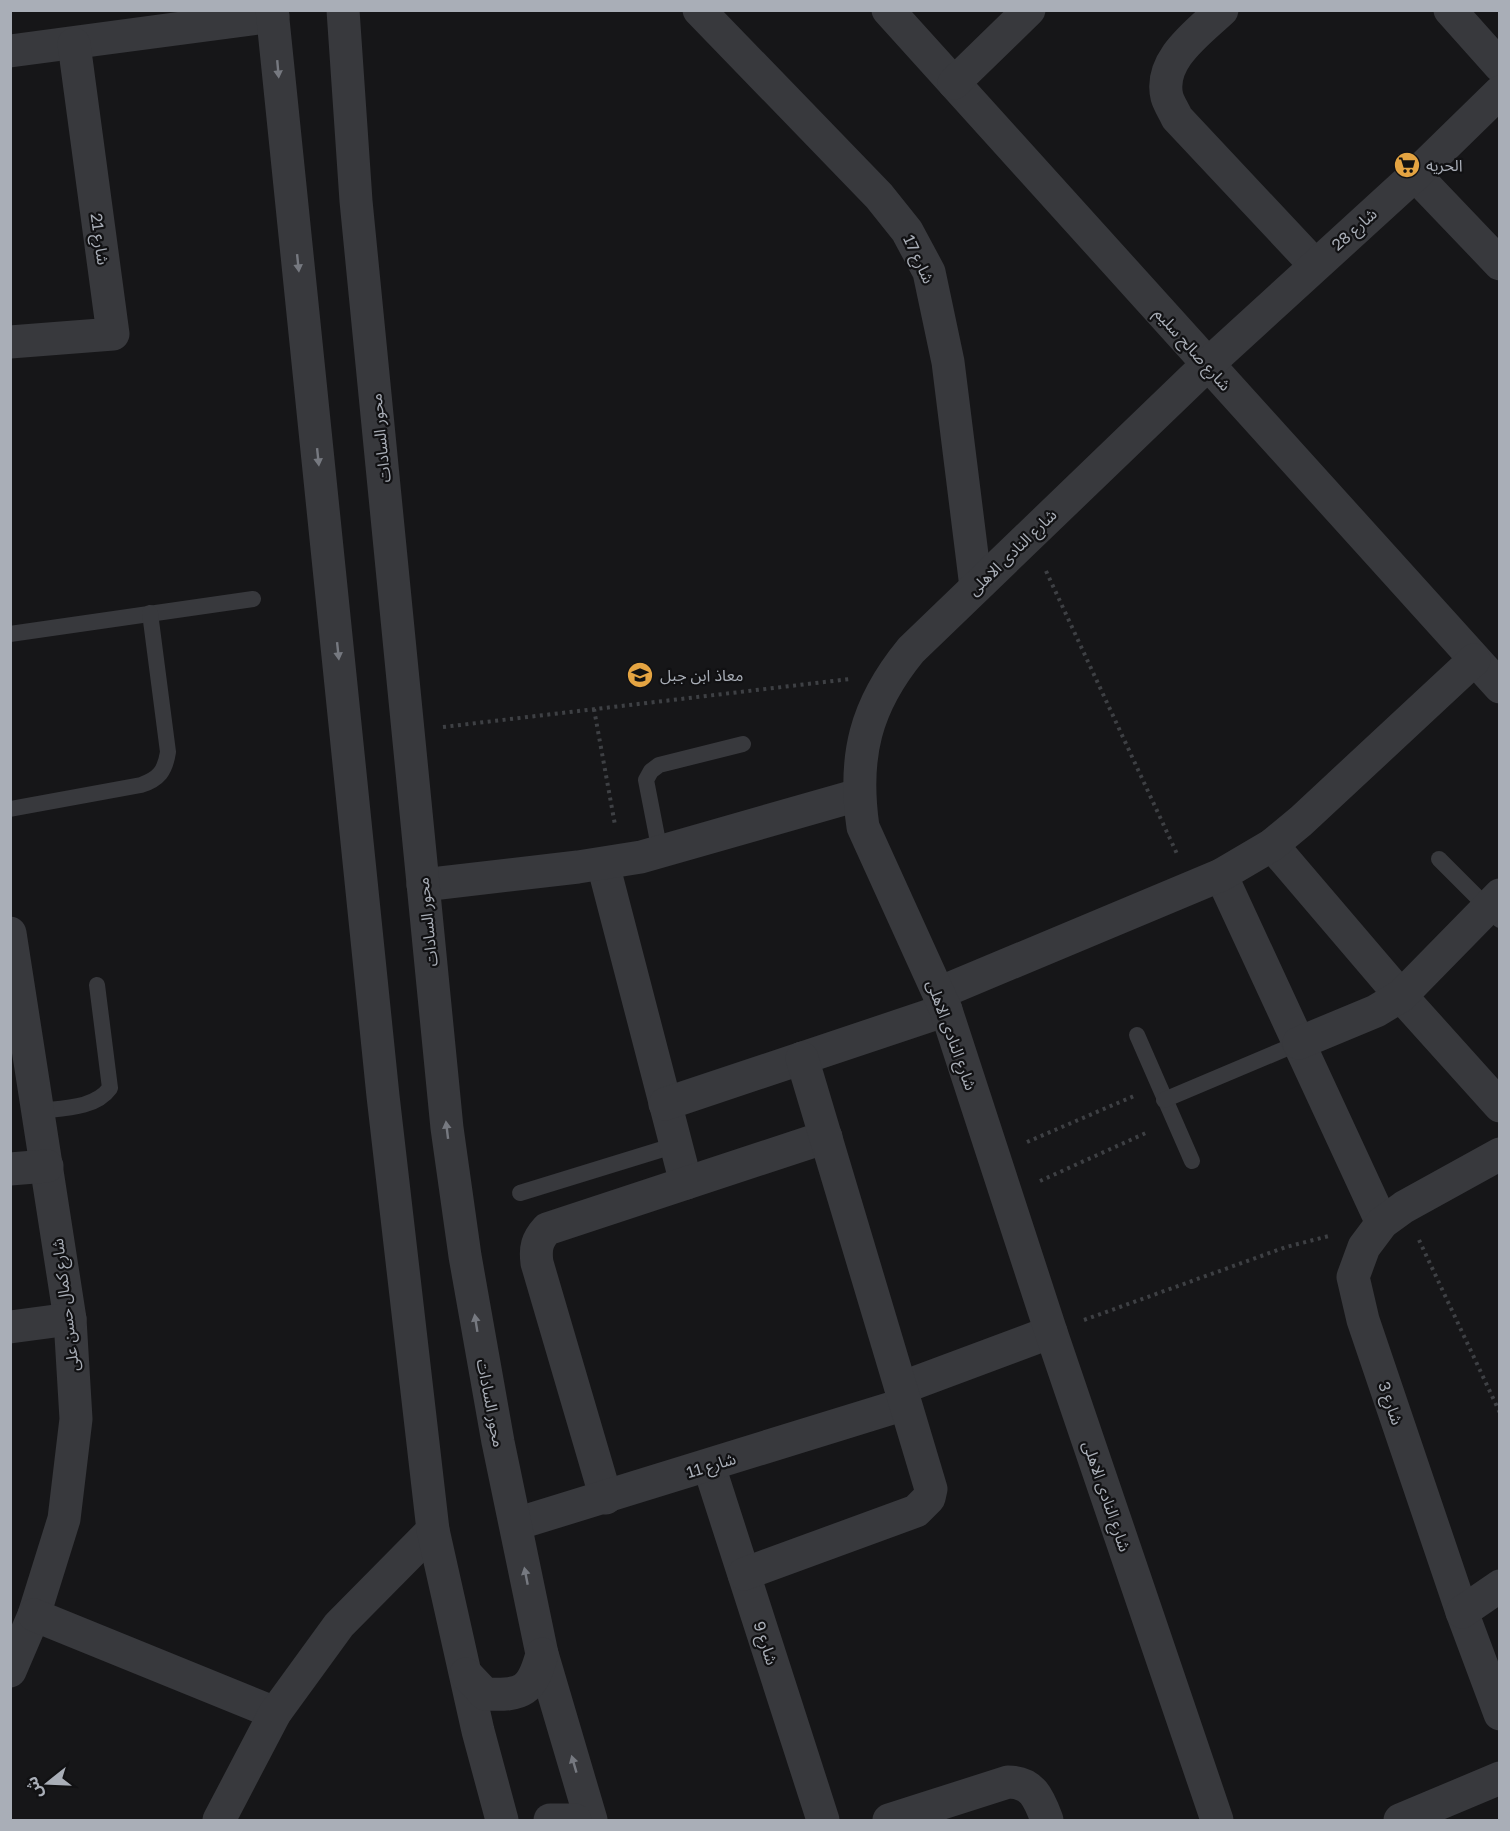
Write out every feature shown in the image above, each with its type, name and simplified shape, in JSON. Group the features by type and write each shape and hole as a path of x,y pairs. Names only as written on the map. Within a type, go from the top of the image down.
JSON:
{"street":[{"name":"محور السادات","path":"342,10 357,211 447,1128 483,1363 542,1654 591,1821"},
{"name":"شارع 17","path":"699,10 879,196 908,231 929,272 948,362 976,587"},
{"name":"شارع صالح سليم","path":"888,10 1207,365 1490,669"},
{"path":"954,83 1029,10"},
{"path":"1222,10 1179,51 1168,72 1167,96 1177,118 1314,264"},
{"path":"1450,10 1500,66"},
{"path":"10,51 74,44 272,13 383,1095 434,1530 478,1731 502,1821"},
{"name":"شارع 21","path":"10,342 112,334 74,44"},
{"name":"شارع 28","path":"1207,365 1314,264 1415,175 1500,92"},
{"path":"1415,175 1500,264"},
{"name":"شارع النادى الاهلى","path":"1207,365 911,650 891,674 872,711 863,742 858,795 863,827 943,1002 1051,1332 1217,1821"},
{"path":"665,1104 802,1058 943,1002 1207,881 1272,846 1490,669"},
{"path":"423,885 612,862 660,852 858,795"},
{"path":"1272,846 1401,996 1500,1106"},
{"path":"612,862 665,1104 686,1183"},
{"path":"1207,881 1393,1215"},
{"path":"1299,1043 1376,1011 1401,996 1496,908"},
{"name":"شارع كمال حسن على","path":"10,933 70,1319 76,1419 66,1508 34,1615 10,1671"},
{"path":"744,1574 916,1511 924,1505 931,1489 802,1058"},
{"path":"606,1498 535,1250 538,1238 547,1229 826,1137"},
{"name":"شارع 3","path":"1500,1154 1393,1215 1364,1247 1353,1277 1363,1320 1462,1612 1500,1714"},
{"path":"10,1169 47,1166"},
{"path":"10,1327 70,1319"},
{"name":"شارع 11","path":"516,1524 709,1466 903,1396 1051,1332"},
{"name":"شارع 9","path":"709,1466 823,1821"},
{"path":"219,1821 275,1713 339,1625 434,1530"},
{"path":"1462,1612 1500,1586"},
{"path":"34,1615 275,1713"},
{"path":"466,1674 485,1694 512,1696 535,1680 542,1654"},
{"path":"1400,1821 1500,1778"},
{"path":"889,1821 1008,1782 1018,1782 1030,1788 1039,1799 1047,1821"},
{"path":"549,1821 575,1821"}],"lane":[{"path":"10,634 253,598"},
{"path":"10,808 141,785 156,780 165,768 168,752 150,614"},
{"path":"660,852 646,780 651,771 659,765 743,744"},
{"path":"1439,859 1496,908"},
{"path":"38,1112 92,1103 103,1098 110,1088 97,985"},
{"path":"1137,1035 1192,1161"},
{"path":"1161,1093 1299,1043"},
{"path":"520,1193 676,1145"}],"path":[{"path":"1029,535 1207,881"},
{"path":"409,730 891,674"},
{"path":"594,710 612,862"},
{"path":"994,1156 1161,1093"},
{"path":"1006,1196 1174,1120"},
{"path":"1051,1332 1286,1247 1393,1215 1500,1413"}],"place":[{"name":"الحريه","path":"1407,165"},
{"name":"معاذ ابن جبل","path":"640,675"}]}
